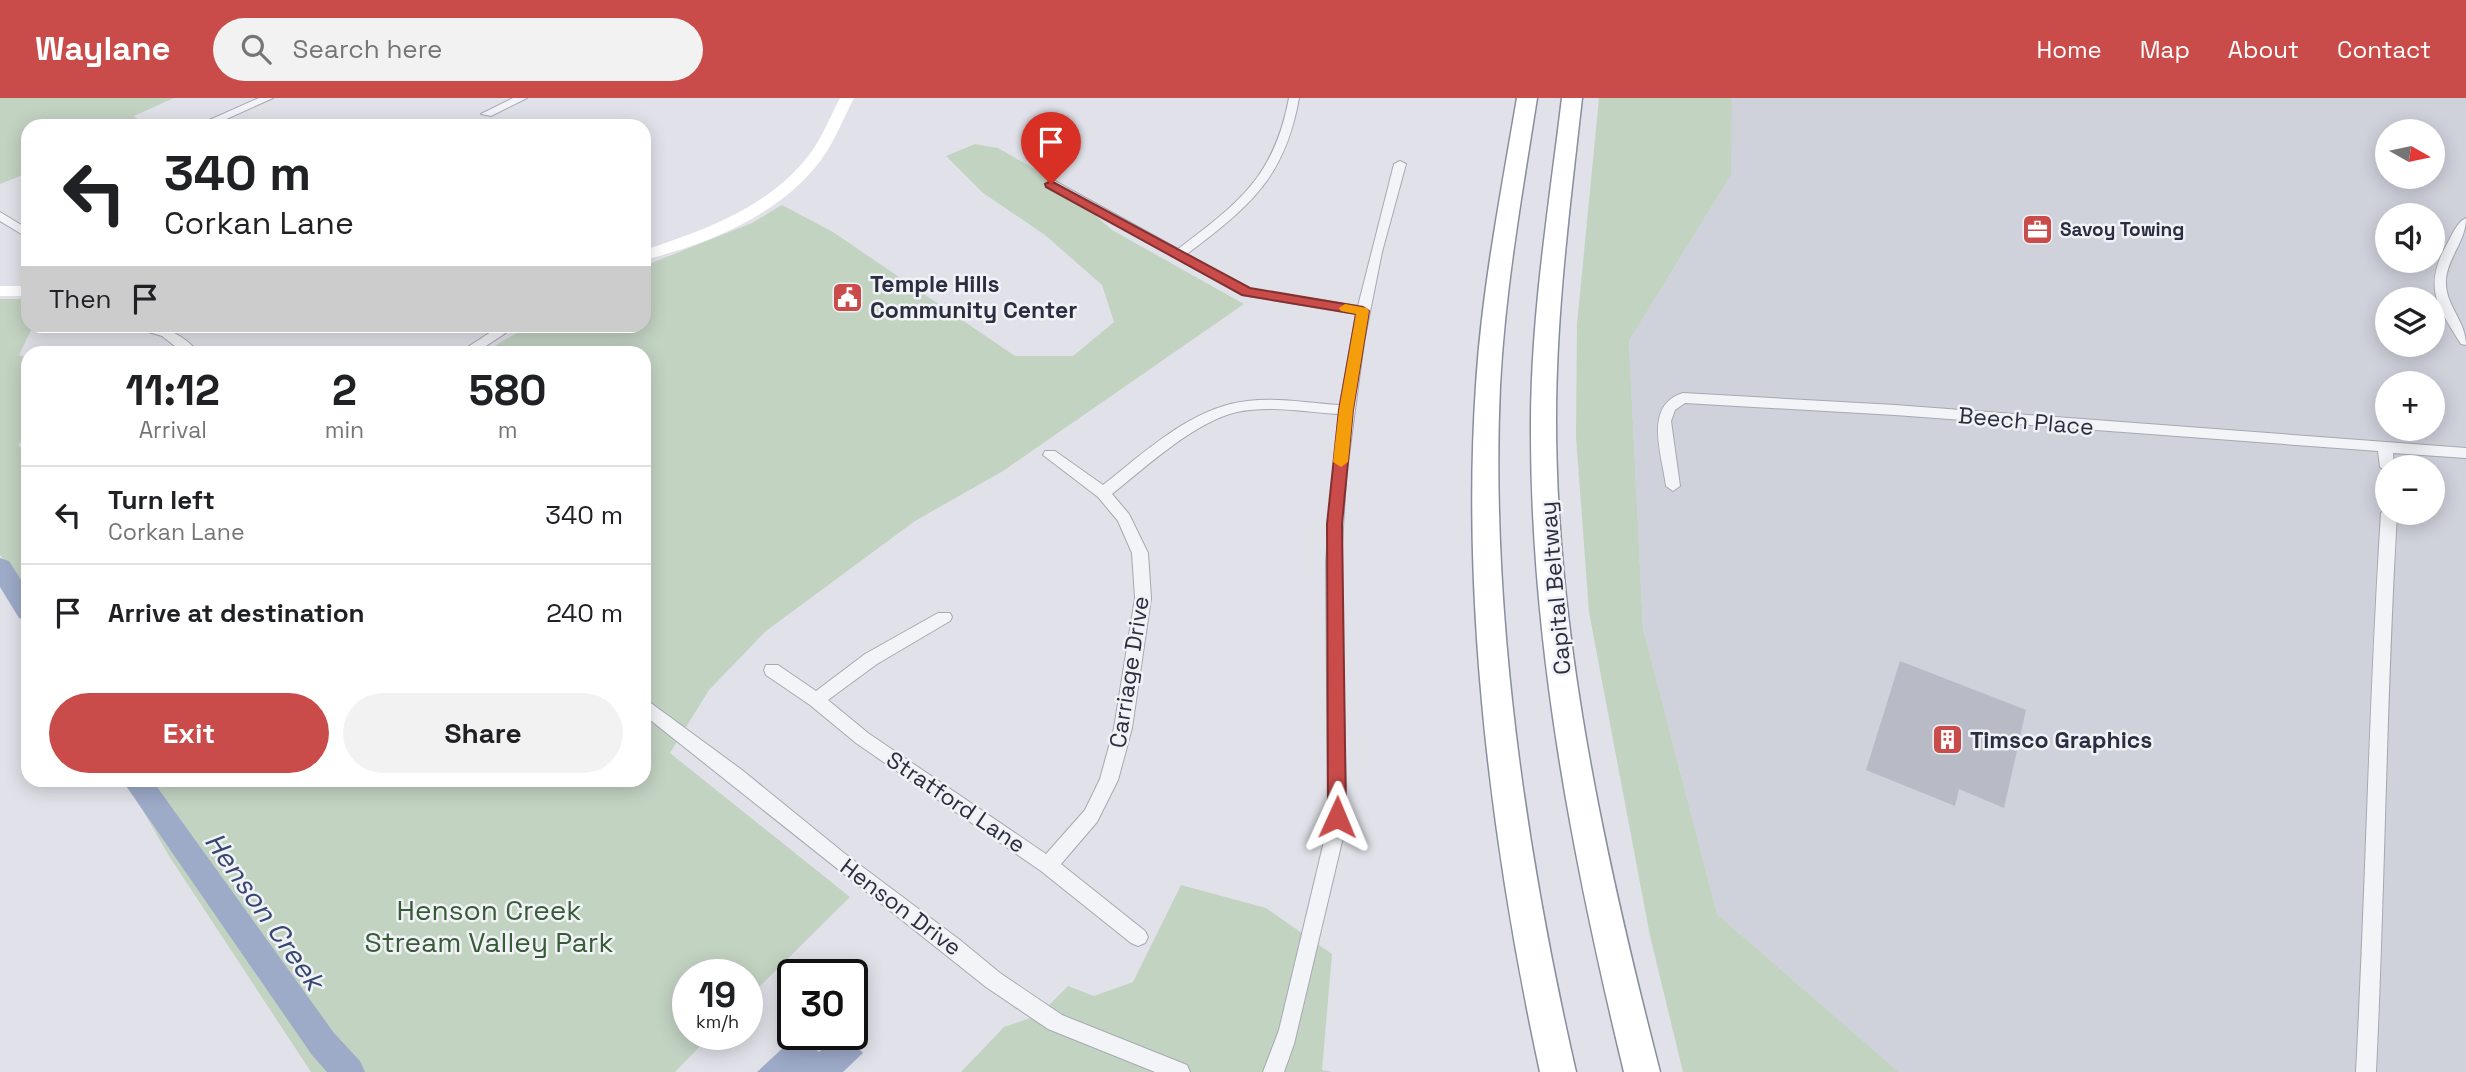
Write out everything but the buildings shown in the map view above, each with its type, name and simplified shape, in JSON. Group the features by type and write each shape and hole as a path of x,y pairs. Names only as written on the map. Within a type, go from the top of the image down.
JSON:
{"highway":[{"path":"1527,98 1493,321 1485,448 1485,523 1493,650 1508,782 1528,917 1558,1072"},
{"name":"Capital Beltway","path":"1572,98 1547,325 1544,390 1548,528 1554,604 1579,784 1606,921 1642,1072"}],"main road":[{"path":"651,253 701,236 759,207 783,190 814,159 848,98"},
{"path":"0,291 21,292"}],"street":[{"path":"218,119 268,98"},
{"path":"486,114 522,98"},
{"path":"1179,254 1230,214 1271,172 1291,125 1294,98"},
{"path":"1273,1072 1282,1049 1331,860 1337,817 1334,524 1346,410 1363,311 1400,164"},
{"path":"1051,184 1247,292 1363,311"},
{"path":"0,216 21,230"},
{"path":"2466,222 2443,260 2438,287 2444,306 2466,341"},
{"path":"167,333 184,346"},
{"path":"476,346 498,333"},
{"name":"Beech Place","path":"1673,486 1665,412 1673,402 1684,398 1890,410 2466,453"},
{"path":"1103,493 1211,415 1252,405 1346,410"},
{"path":"2385,447 2386,455"},
{"name":"Carriage Drive","path":"1048,864 1091,816 1109,780 1124,728 1143,597 1140,553 1133,534 1103,493 1050,455"},
{"path":"2366,1072 2374,914 2379,678 2388,525"},
{"path":"816,700 871,659 944,617"},
{"name":"Stratford Lane","path":"772,670 816,700 862,738 1048,864 1138,937"},
{"name":"Henson Drive","path":"651,710 993,980 1055,1022 1180,1072"}],"shaded area":[{"path":"1731,98 2466,98 2466,1072 1899,1072 1717,914 1643,628 1629,341 1731,175"}],"green space":[{"path":"0,98 174,98 134,116 137,119 21,119 21,176 0,184"},
{"path":"1599,98 1731,98 1732,104 1731,175 1629,341 1643,628 1717,914 1899,1072 1683,1072 1650,936 1589,612 1576,437 1577,324"},
{"name":"Henson Creek Stream Valley Park","path":"975,144 998,148 1056,181 1112,230 1244,304 1003,471 915,521 766,631 709,690 670,753 850,897 787,959 777,959 777,969 763,983 763,959 672,959 672,1050 696,1050 675,1072 311,1072 169,856 129,787 651,787 651,346 495,346 516,333 651,333 651,263 752,223 782,205 833,232 1015,356 1073,356 1114,322 1102,285 1045,235 983,193 946,156"},
{"path":"0,299 21,299 21,333 30,333 21,346 19,355 21,583 0,555"},
{"path":"1181,885 1266,908 1332,954 1322,1070 1332,1072 961,1072 1004,1027 1039,1015 1068,986 1094,996 1133,982"}],"water":[{"path":"781,1050 860,1050 863,1053 843,1072 757,1072"}],"waterway":[{"name":"Henson Creek","path":"0,567 21,600"},
{"name":"Henson Creek","path":"141,787 323,1044 349,1072"}],"slow traffic":[{"path":"1341,462 1346,410 1363,311 1345,308"}],"place":[{"name":"Savoy Towing","path":"2037,229"},
{"name":"Temple Hills Community Center","path":"847,297"},
{"name":"Timsco Graphics","path":"1947,740"}],"route":[{"path":"1051,184 1247,292 1270,298 1363,311 1346,410 1334,524 1337,817"}]}
